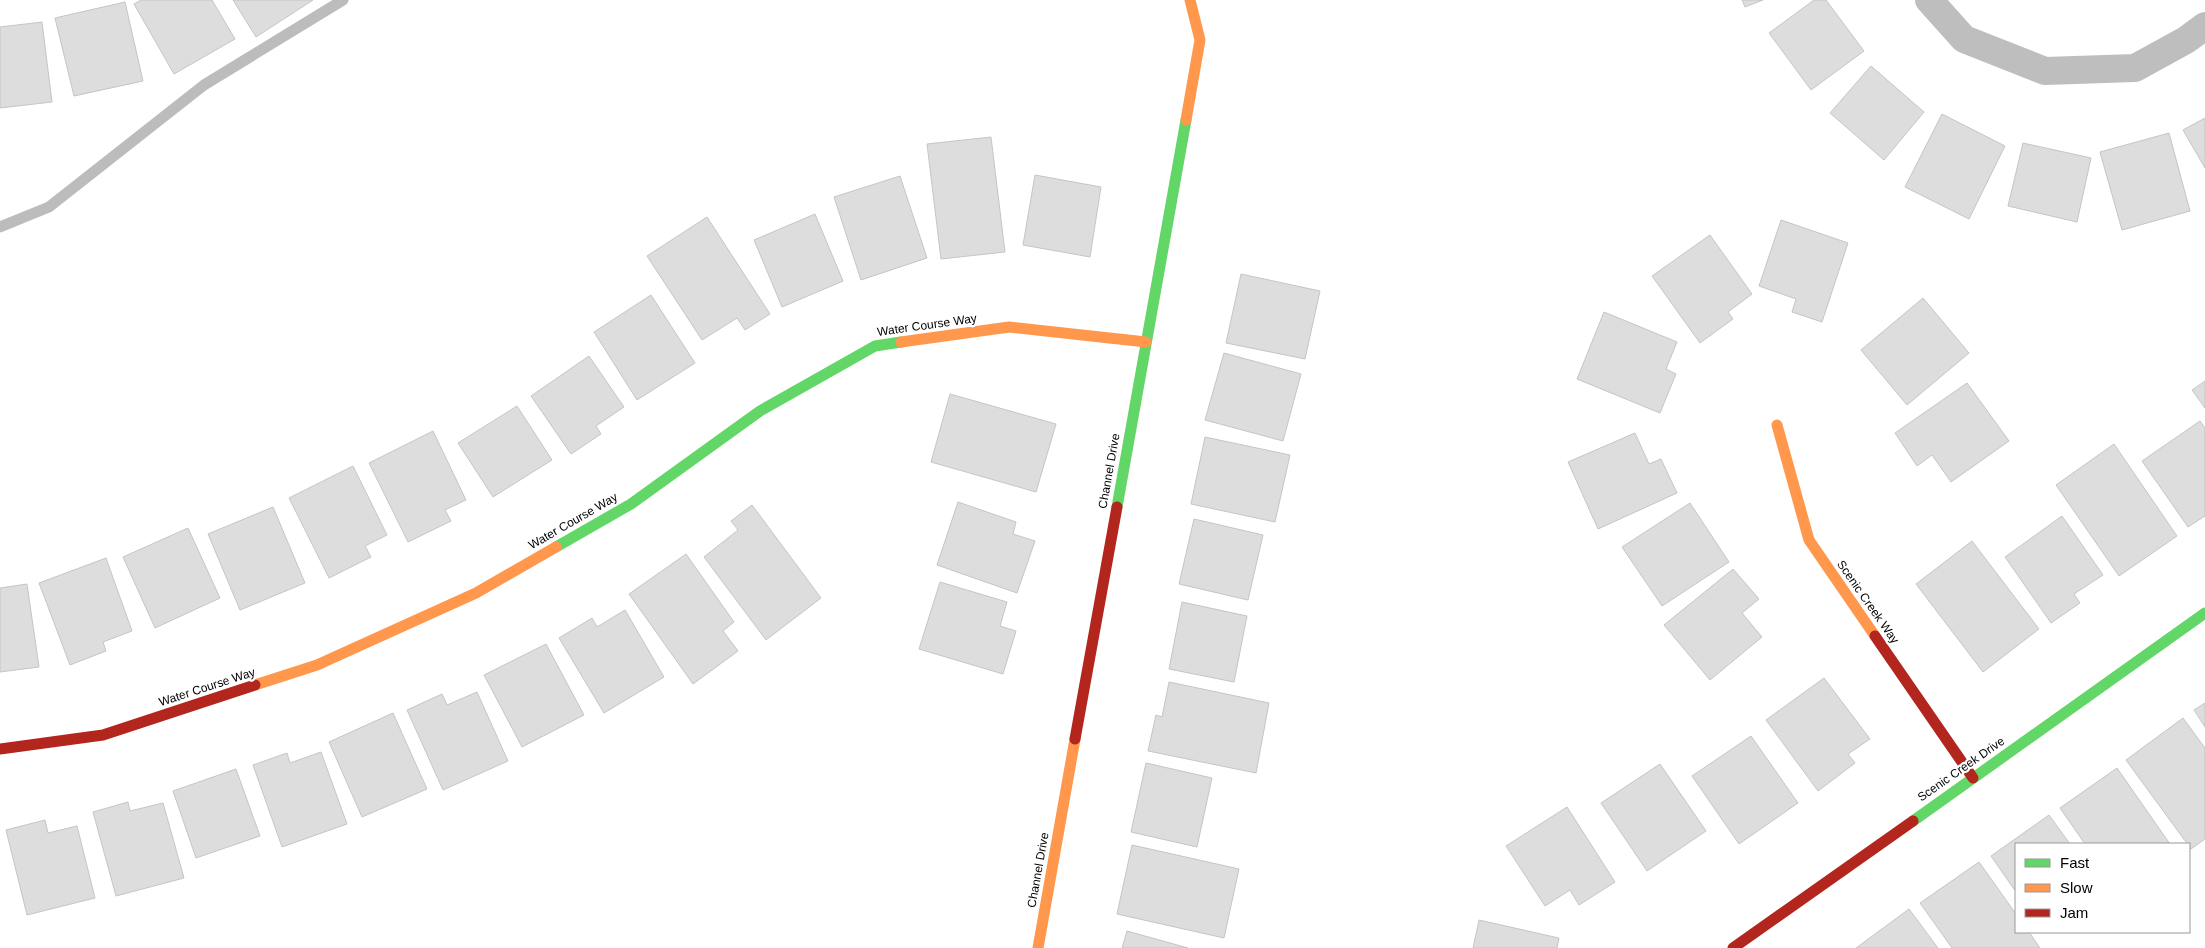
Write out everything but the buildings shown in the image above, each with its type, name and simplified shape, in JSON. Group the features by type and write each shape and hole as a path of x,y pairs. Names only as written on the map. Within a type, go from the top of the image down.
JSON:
{"street":[{"name":"Channel Drive","path":"1038,948 1200,40 1190,0"},
{"path":"1929,0 1964,39 2045,71 2135,68 2186,40 2205,26"},
{"name":"Water Course Way","path":"0,749 103,735 308,668 476,593 631,504 760,411 876,346 1009,327 1146,342"},
{"name":"Scenic Creek Way","path":"1777,425 1809,540 1973,778"},
{"name":"Scenic Creek Drive","path":"1733,948 2205,614"}],"waterway":[{"path":"0,227 49,207 204,85 343,0"}],"traffic: fast":[{"path":"1117,507 1186,120"},
{"path":"556,547 631,504 760,411 875,346 901,342"},
{"path":"1913,821 2205,613"}],"traffic: slow":[{"path":"1186,120 1200,40 1190,0"},
{"path":"901,342 1009,327 1146,342"},
{"path":"1777,425 1809,540 1875,636"},
{"path":"255,685 317,665 476,593 556,547"},
{"path":"1038,948 1075,739"}],"traffic: jam":[{"path":"1075,739 1117,507"},
{"path":"1875,636 1973,778"},
{"path":"0,749 103,735 255,685"},
{"path":"1733,948 1913,821"}]}
